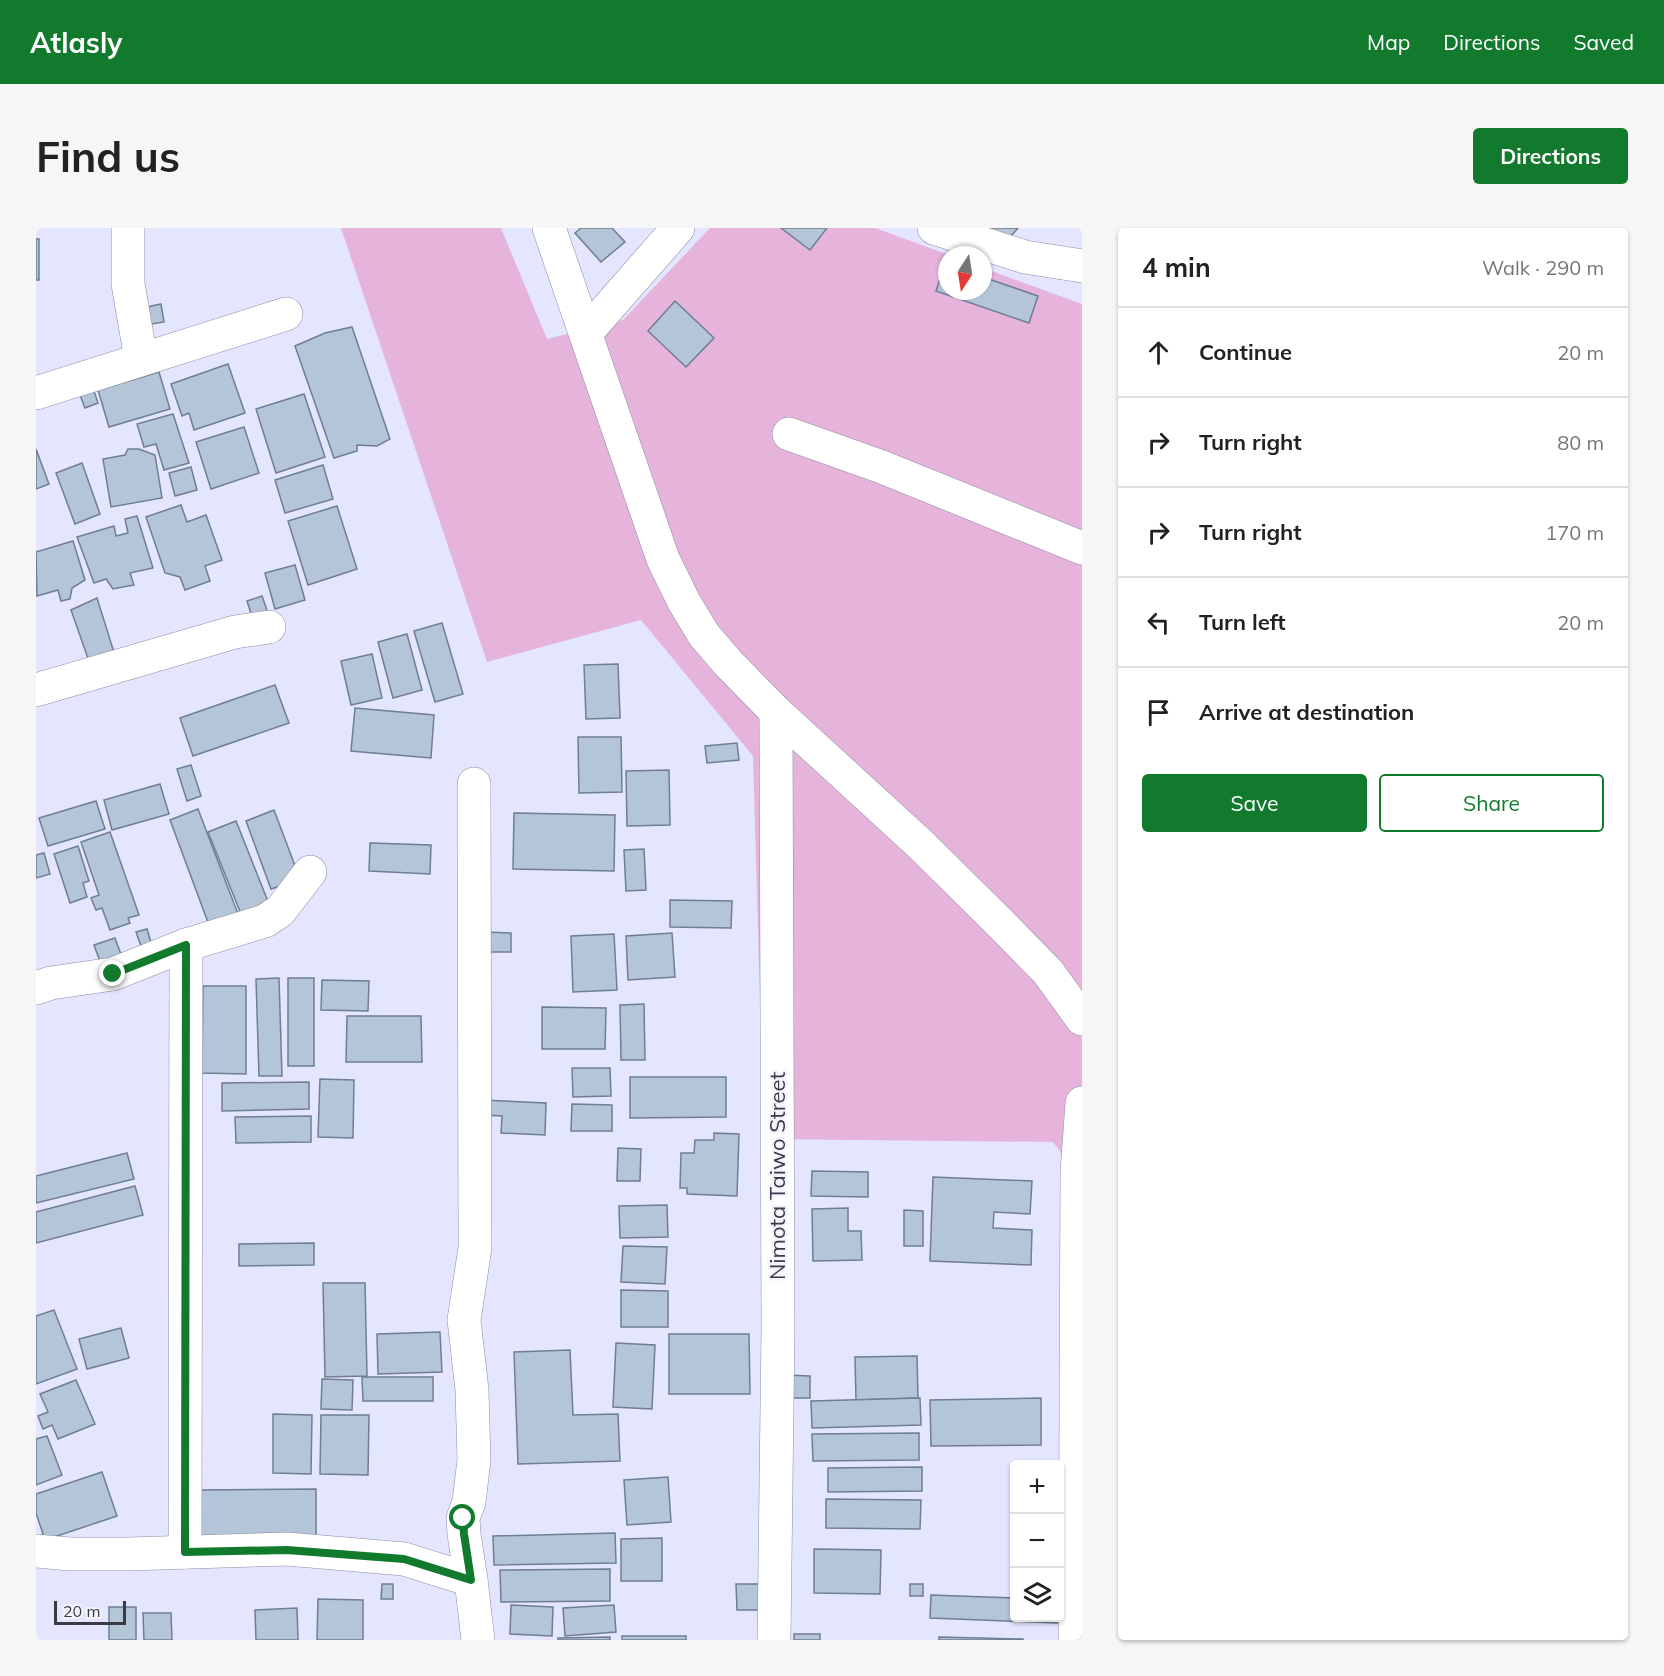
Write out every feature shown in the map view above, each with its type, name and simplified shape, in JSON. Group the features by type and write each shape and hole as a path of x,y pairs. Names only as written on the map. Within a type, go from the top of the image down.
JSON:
{"street":[{"path":"128,228 128,284 141,359"},
{"path":"549,228 663,559 684,602 704,635 776,712 919,843 1048,972 1082,1019"},
{"path":"586,333 678,228"},
{"path":"934,228 1025,257 1082,266"},
{"path":"36,393 286,314"},
{"path":"789,434 882,467 1082,548"},
{"path":"36,690 235,632 269,627"},
{"name":"Nimota Taiwo Street","path":"774,1640 778,1329 776,712"},
{"path":"474,784 475,1248 464,1320 472,1390 474,1460 469,1502 463,1518 478,1640"},
{"path":"36,988 51,983 113,974 186,945 265,921 280,912 310,872"},
{"path":"185,1552 186,945"},
{"path":"1075,1640 1077,1172 1082,1103"},
{"path":"36,1551 69,1554 287,1550 404,1559 471,1580"}],"shaded area":[{"path":"341,228 501,228 547,339 623,320 710,228 875,228 938,251 938,300 992,300 992,271 1082,304 1082,1179 1053,1142 764,1139 753,756 641,620 487,662"}],"building":[{"path":"581,228 612,228 625,242 601,262 575,233"},
{"path":"781,228 827,228 810,250"},
{"path":"978,228 1018,228 1005,243"},
{"path":"36,239 39,239 39,280 36,280"},
{"path":"992,280 1038,296 1029,323 962,300 992,300"},
{"path":"675,301 714,338 686,367 648,331"},
{"path":"161,304 164,322 146,325 142,308"},
{"path":"352,327 390,439 377,446 357,445 357,451 334,458 295,346 325,333"},
{"path":"228,364 245,413 194,430 189,413 182,416 171,384"},
{"path":"159,372 170,409 109,427 98,390"},
{"path":"92,385 98,403 85,408 78,390"},
{"path":"304,394 325,457 276,473 256,409"},
{"path":"173,414 189,463 164,470 156,444 144,447 137,424"},
{"path":"244,427 259,473 211,489 196,442"},
{"path":"36,449 49,484 36,489"},
{"path":"128,449 139,449 155,455 162,498 111,507 103,459 125,455"},
{"path":"82,463 100,514 75,524 56,473"},
{"path":"323,465 333,499 285,513 275,480"},
{"path":"191,467 197,490 175,496 169,473"},
{"path":"181,505 187,522 206,515 222,560 205,566 210,581 185,590 180,577 165,573 146,517"},
{"path":"337,506 357,569 308,585 288,521"},
{"path":"137,516 153,568 130,573 134,585 113,589 106,579 94,583 77,537 114,526 116,536 128,533 125,519"},
{"path":"73,541 85,580 72,588 70,599 61,601 58,590 37,596 36,552"},
{"path":"295,565 305,600 275,609 265,573"},
{"path":"262,596 268,613 252,617 247,601"},
{"path":"97,598 117,662 91,667 71,610"},
{"path":"442,623 463,694 435,702 414,631"},
{"path":"407,634 422,690 393,698 378,642"},
{"path":"372,654 382,698 351,705 341,661"},
{"path":"618,664 620,718 586,719 584,665"},
{"path":"275,685 289,723 193,756 180,718"},
{"path":"355,708 434,715 431,758 351,751"},
{"path":"578,737 621,737 622,792 579,793"},
{"path":"737,743 739,760 707,763 705,746"},
{"path":"191,765 201,796 187,801 177,769"},
{"path":"669,770 670,825 627,826 626,771"},
{"path":"160,784 169,814 112,830 104,800"},
{"path":"96,801 105,829 48,846 39,818"},
{"path":"198,809 238,914 209,925 170,820"},
{"path":"274,810 300,879 271,889 246,821"},
{"path":"514,813 615,815 614,871 513,869"},
{"path":"236,821 269,904 241,914 208,832"},
{"path":"110,832 139,915 128,918 130,923 110,930 102,908 96,910 91,898 99,895 81,842"},
{"path":"370,843 431,845 430,874 369,871"},
{"path":"78,846 89,881 83,883 87,897 70,903 54,854"},
{"path":"644,849 646,890 626,891 624,850"},
{"path":"44,853 50,874 36,878 36,855"},
{"path":"670,900 732,901 731,928 670,927"},
{"path":"147,929 152,946 142,949 136,932"},
{"path":"486,932 511,933 511,952 486,952"},
{"path":"672,933 675,977 628,980 626,936"},
{"path":"614,934 617,990 573,992 571,936"},
{"path":"115,938 122,957 101,964 94,945"},
{"path":"279,978 282,1076 259,1076 256,979"},
{"path":"288,978 314,978 314,1066 288,1066"},
{"path":"322,980 369,981 368,1011 321,1010"},
{"path":"203,986 246,986 246,1074 202,1073"},
{"path":"644,1004 645,1060 621,1060 620,1005"},
{"path":"542,1007 606,1008 605,1049 542,1049"},
{"path":"347,1016 421,1016 422,1062 346,1062"},
{"path":"572,1068 610,1068 611,1096 573,1097"},
{"path":"630,1077 726,1077 726,1117 630,1118"},
{"path":"320,1079 354,1080 353,1138 318,1137"},
{"path":"309,1082 309,1109 222,1111 222,1083"},
{"path":"483,1100 546,1103 545,1135 501,1133 502,1116 483,1115"},
{"path":"572,1104 612,1105 612,1131 571,1131"},
{"path":"311,1116 311,1142 236,1143 235,1117"},
{"path":"714,1133 739,1134 737,1196 687,1194 687,1188 680,1188 681,1153 694,1153 695,1140 714,1140"},
{"path":"618,1148 641,1149 640,1181 617,1181"},
{"path":"127,1153 134,1179 36,1203 36,1176"},
{"path":"812,1171 868,1172 868,1197 811,1196"},
{"path":"933,1177 1032,1181 1030,1214 994,1212 993,1228 1032,1230 1031,1265 930,1261"},
{"path":"135,1186 143,1215 36,1243 36,1212"},
{"path":"667,1205 668,1237 620,1238 619,1206"},
{"path":"848,1208 848,1231 861,1231 862,1260 813,1261 812,1209"},
{"path":"904,1210 923,1211 923,1246 904,1246"},
{"path":"314,1243 314,1265 239,1266 239,1244"},
{"path":"623,1246 667,1247 665,1284 621,1282"},
{"path":"323,1283 365,1283 367,1376 325,1377"},
{"path":"621,1290 668,1291 668,1327 621,1327"},
{"path":"54,1310 77,1369 36,1384 36,1316"},
{"path":"121,1328 129,1358 87,1369 79,1339"},
{"path":"440,1332 442,1372 378,1374 377,1334"},
{"path":"669,1334 749,1334 750,1394 669,1394"},
{"path":"616,1343 655,1345 652,1409 613,1407"},
{"path":"570,1350 573,1415 618,1414 620,1461 518,1464 514,1352"},
{"path":"917,1356 918,1398 856,1400 855,1357"},
{"path":"786,1375 810,1376 810,1398 785,1398"},
{"path":"362,1377 433,1377 433,1401 363,1401"},
{"path":"322,1379 353,1380 352,1410 321,1409"},
{"path":"76,1380 95,1424 58,1439 52,1425 43,1429 38,1416 48,1412 40,1394"},
{"path":"920,1398 921,1425 812,1428 811,1401"},
{"path":"1041,1398 1041,1445 931,1446 930,1400"},
{"path":"273,1414 312,1415 311,1474 273,1473"},
{"path":"321,1415 369,1415 368,1475 320,1474"},
{"path":"919,1433 919,1460 813,1461 812,1434"},
{"path":"47,1436 62,1475 36,1485 36,1439"},
{"path":"922,1467 922,1491 828,1492 828,1468"},
{"path":"102,1472 117,1516 45,1540 36,1513 36,1494"},
{"path":"668,1477 671,1522 627,1525 624,1480"},
{"path":"316,1489 316,1541 198,1543 198,1490"},
{"path":"826,1499 921,1500 920,1529 826,1528"},
{"path":"615,1533 616,1563 494,1565 493,1536"},
{"path":"662,1538 662,1581 621,1581 621,1539"},
{"path":"814,1549 881,1550 880,1594 814,1593"},
{"path":"610,1569 610,1601 501,1602 500,1570"},
{"path":"382,1584 393,1584 393,1599 381,1599"},
{"path":"736,1584 763,1584 763,1610 737,1610"},
{"path":"910,1584 923,1584 923,1596 910,1596"},
{"path":"931,1595 1010,1598 1010,1621 930,1618"},
{"path":"318,1599 363,1600 363,1640 317,1640"},
{"path":"511,1605 553,1607 552,1636 510,1634"},
{"path":"614,1605 616,1632 565,1636 563,1608"},
{"path":"109,1607 136,1607 136,1640 109,1640"},
{"path":"297,1608 298,1640 256,1640 255,1610"},
{"path":"143,1613 171,1613 172,1640 144,1640"},
{"path":"794,1634 820,1634 820,1640 794,1640"},
{"path":"622,1636 686,1636 686,1640 622,1640"},
{"path":"610,1637 610,1640 558,1640 558,1638"},
{"path":"939,1637 1023,1639 1023,1640 939,1640"}],"route":[{"path":"113,974 186,945 185,1552 287,1550 404,1559 471,1580 463,1518"}]}
